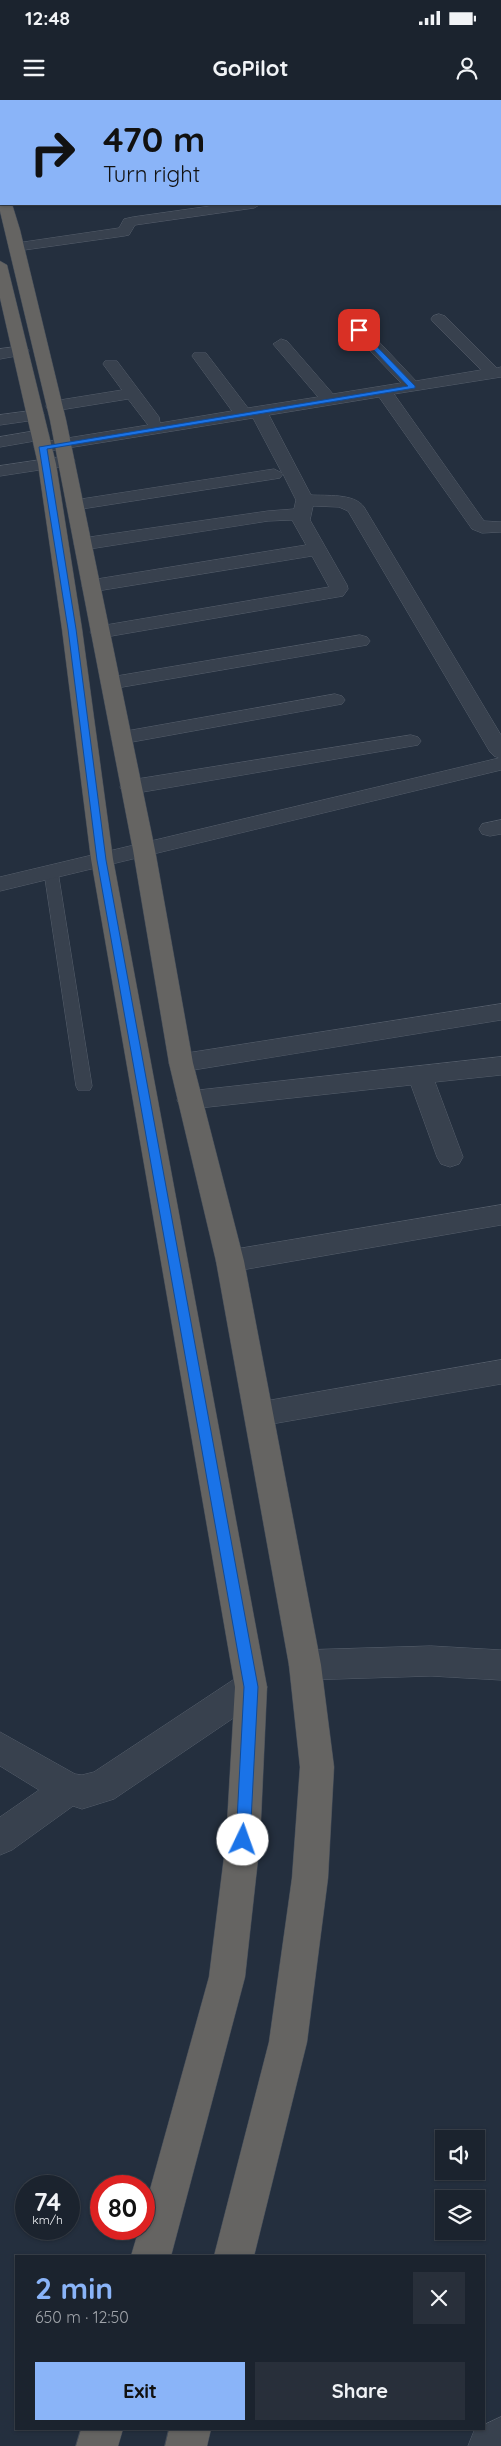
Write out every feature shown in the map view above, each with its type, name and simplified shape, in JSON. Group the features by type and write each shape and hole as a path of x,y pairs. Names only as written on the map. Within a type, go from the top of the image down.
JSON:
{"highway":[{"path":"5,205 4,262 6,315 11,352 50,439 75,505 144,850 181,1063 230,1260 260,1414 305,1665 317,1768 310,1878 288,2042 234,2255"},
{"path":"4,262 50,439 102,860 251,1687 243,1840 227,1977 150,2255"},
{"path":"98,2446 102,2430"},
{"path":"186,2446 190,2430"}],"street":[{"path":"4,262 124,232 129,222 247,205"},
{"path":"439,319 497,372"},
{"path":"359,330 413,387"},
{"path":"280,344 328,400"},
{"path":"100,632 336,592 339,589 301,520 303,507 251,413 200,356"},
{"path":"111,364 153,421"},
{"path":"0,442 50,439 251,413 497,372"},
{"path":"384,392 478,524 482,528 501,527"},
{"path":"0,471 50,439 133,393"},
{"path":"0,420 50,439"},
{"path":"75,505 274,474"},
{"path":"82,544 268,516 303,507 342,502 355,506 501,752"},
{"path":"91,586 318,549"},
{"path":"111,683 360,641"},
{"path":"121,738 335,700"},
{"path":"131,787 411,741"},
{"path":"0,884 501,764"},
{"path":"181,1063 501,1012"},
{"path":"190,1100 501,1066"},
{"path":"420,1075 450,1158"},
{"path":"230,1260 501,1215"},
{"path":"260,1414 500,1375"},
{"path":"305,1665 431,1661 501,1665"},
{"path":"0,1748 69,1789 82,1792 102,1787 251,1687"},
{"path":"0,1838 69,1789"},
{"path":"488,2446 501,2438"}],"lane":[{"path":"51,872 84,1086"}],"route":[{"path":"243,1840 251,1687 102,860 72,629 43,447 413,387 359,330"}]}
